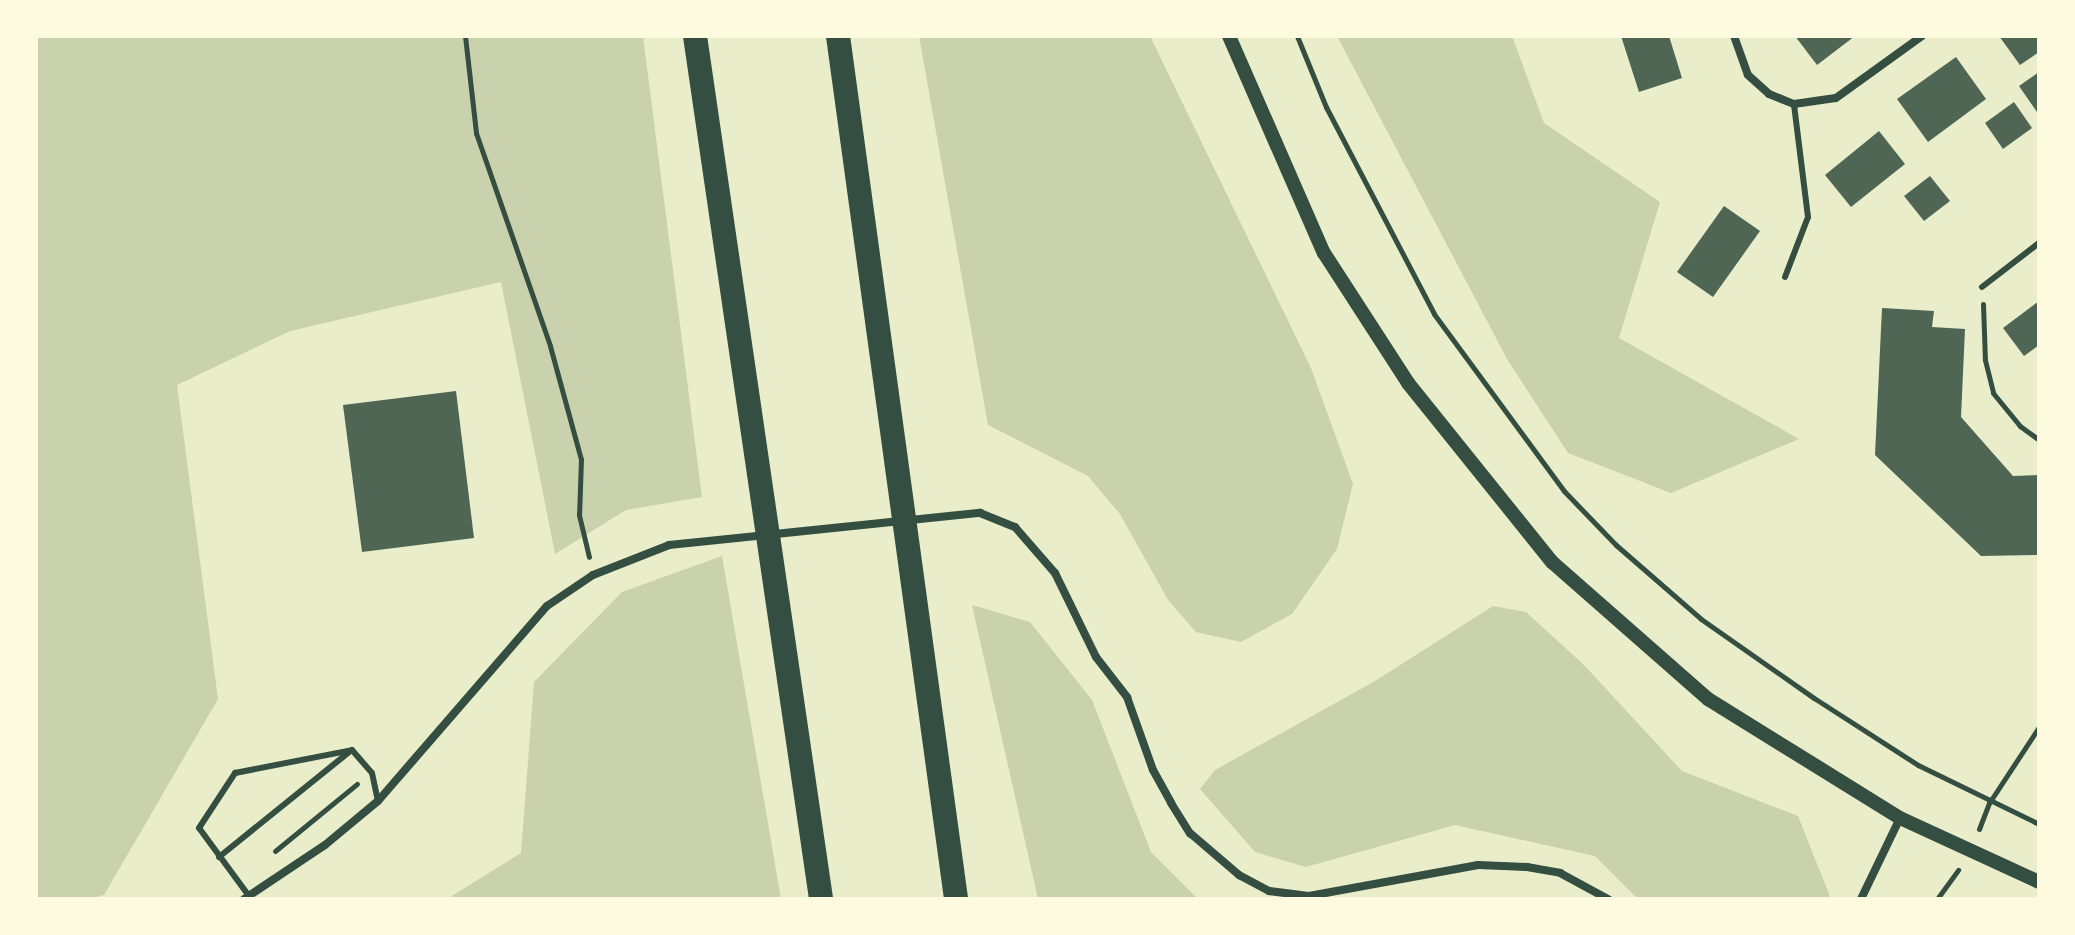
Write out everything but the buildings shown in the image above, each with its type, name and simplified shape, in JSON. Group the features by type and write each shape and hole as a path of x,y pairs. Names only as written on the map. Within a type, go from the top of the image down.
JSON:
{"highway":[{"path":"695,36 821,899"},
{"path":"838,36 956,899"},
{"path":"946,834 965,899"}],"street":[{"path":"1229,36 1324,253 1408,383 1552,562 1708,699 1900,818 2039,882"},
{"path":"1734,36 1748,75 1769,94 1794,104 1836,98 1922,36"},
{"path":"246,897 279,876 378,801 547,606 593,575 669,545 980,513 1015,527 1055,573 1096,657 1127,697 1153,770 1171,803 1190,833 1239,875 1269,891 1309,896 1478,865 1527,867 1560,873 1608,899"},
{"path":"1861,899 1900,818"}],"lane":[{"path":"1785,277 1808,217 1794,104"},
{"path":"1982,287 2039,243"},
{"path":"352,750 372,773 378,801"},
{"path":"219,857 352,750"},
{"path":"246,897 199,828 235,773 352,750"}],"path":[{"path":"465,36 476,133 550,346 581,459 579,515 593,575"},
{"path":"1297,36 1326,107 1434,314 1564,491 1616,545 1701,619 1814,698 1989,803 2039,824"},
{"path":"1982,287 1985,360 1993,393 2039,440"},
{"path":"1989,803 2039,727"},
{"path":"279,876 272,853 372,773"}],"green space":[{"path":"36,36 643,36 702,497 626,510 555,554 501,282 290,331 177,385 218,699 104,895 89,899 36,899"},
{"path":"919,36 1150,36 1311,368 1353,484 1337,549 1292,614 1241,642 1196,632 1168,600 1120,514 1088,476 988,425"},
{"path":"1337,36 1512,36 1544,123 1660,202 1619,338 1799,439 1671,493 1568,453 1507,359"},
{"path":"722,556 781,899 447,899 521,853 534,682 622,592"},
{"path":"972,605 1030,622 1092,700 1151,852 1198,899 1038,899"},
{"path":"1493,606 1526,612 1584,665 1682,771 1798,816 1831,899 1638,899 1595,856 1455,825 1306,867 1255,852 1200,789 1215,770 1375,681"}]}
